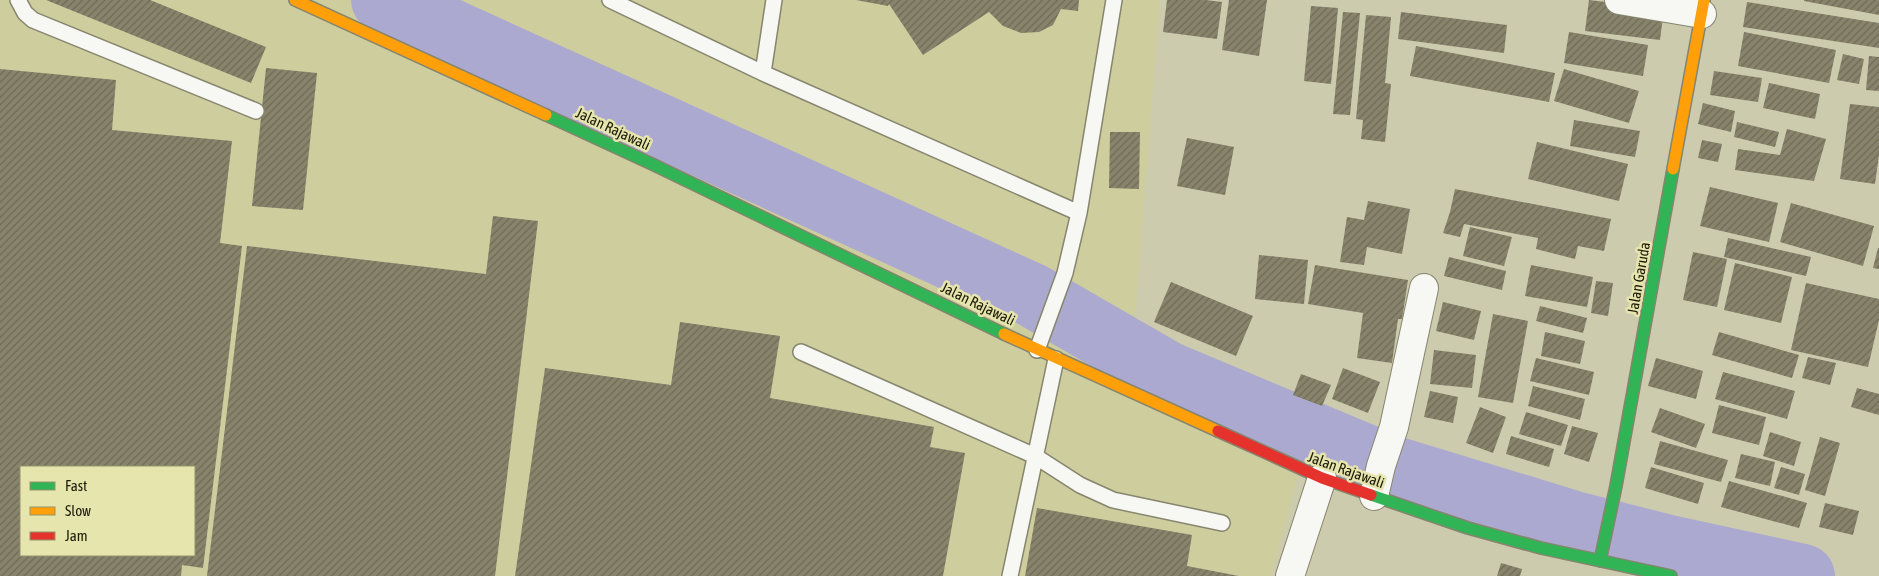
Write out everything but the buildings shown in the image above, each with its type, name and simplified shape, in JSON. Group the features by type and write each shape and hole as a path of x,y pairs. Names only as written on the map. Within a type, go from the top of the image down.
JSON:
{"street":[{"name":"Jalan Rajawali","path":"294,0 652,164 1056,359 1322,478 1468,528 1541,548 1671,576"},
{"path":"1619,0 1703,7"},
{"name":"Jalan Garuda","path":"1600,560 1616,486 1703,7"},
{"path":"1374,496 1381,466 1394,428 1424,288"},
{"path":"1290,576 1322,478"}],"lane":[{"path":"18,0 25,13 33,20 256,111"},
{"path":"610,0 762,73 1080,213"},
{"path":"762,73 774,0"},
{"path":"1038,350 1065,273 1080,213 1114,0"},
{"path":"801,352 1035,456 1080,485 1113,500 1222,523"},
{"path":"1010,576 1056,359"}],"shaded area":[{"path":"0,0 1160,0 1130,385 1300,468 1271,576 0,576"}],"waterway":[{"path":"383,0 1032,295 1167,373 1394,468 1578,524 1669,547 1803,576"}],"traffic: fast":[{"path":"546,115 652,164 1004,334"},
{"path":"1600,561 1616,486 1673,169"},
{"path":"1371,495 1468,528 1541,548 1671,576"}],"traffic: slow":[{"path":"295,0 546,115"},
{"path":"1673,169 1704,0"},
{"path":"1004,334 1218,431"}],"traffic: jam":[{"path":"1218,431 1322,478 1371,495"}]}
